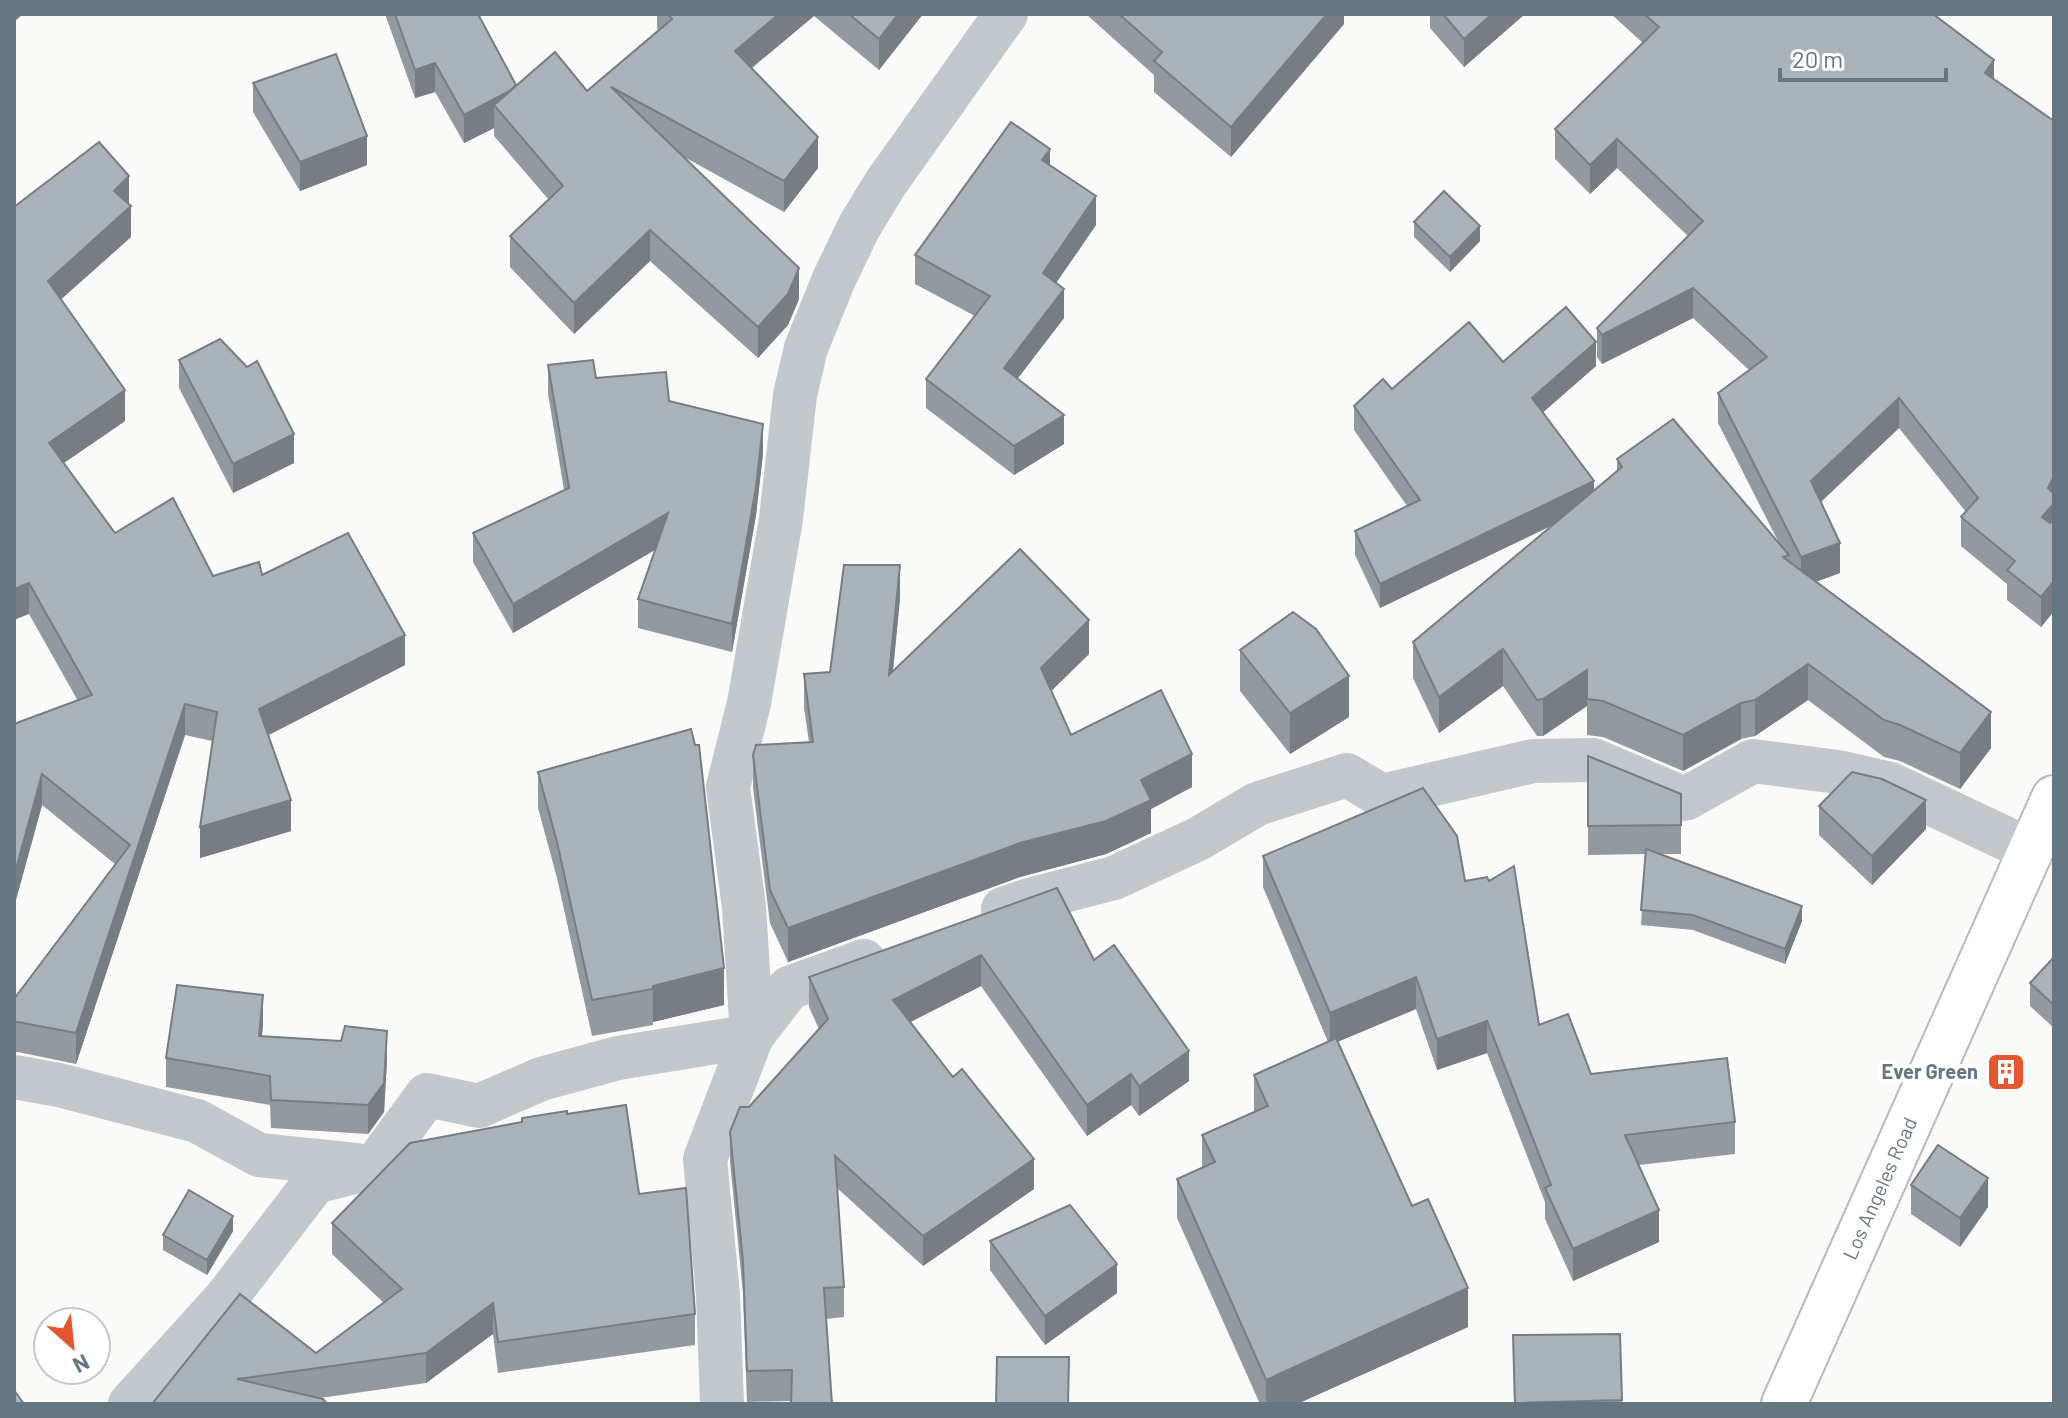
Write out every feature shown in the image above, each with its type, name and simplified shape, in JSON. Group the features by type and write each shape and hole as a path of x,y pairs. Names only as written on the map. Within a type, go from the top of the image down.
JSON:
{"main road":[{"name":"Los Angeles Road","path":"1784,1404 2054,798"}],"street":[{"path":"752,1036 744,907 728,787 749,703 781,519 795,395 806,348 859,227 885,184 1006,14"},
{"path":"970,922 1029,900 1114,878 1198,839 1257,804 1347,775 1382,796 1533,761 1593,760 1685,799 1753,761 1838,772 1890,784 2032,851"},
{"path":"722,1404 718,1295 705,1159 752,1036 789,988 897,949"},
{"path":"130,1404 226,1298 315,1182 374,1167 427,1095 479,1106 541,1079 618,1058 752,1036"},
{"path":"14,1077 59,1085 197,1121 259,1155 374,1167"}],"building":[{"path":"395,14 478,14 516,85 464,115 435,63 415,70"},
{"path":"668,14 779,14 735,51 818,137 784,181 611,87 799,268 788,294 758,327 650,230 574,303 510,236 563,186 494,105 555,52 587,91 672,19"},
{"path":"849,14 898,14 879,39"},
{"path":"1119,14 1327,14 1231,127 1154,61 1162,52"},
{"path":"1443,14 1492,14 1464,39"},
{"path":"1644,14 1933,14 1994,60 1985,73 2054,121 2054,476 2048,488 2054,494 2054,503 2042,517 2050,523 2054,518 2054,581 2041,597 2007,570 2015,561 1961,517 1978,498 1899,398 1811,481 1840,543 1801,557 1718,393 1767,357 1693,288 1602,335 1597,328 1703,221 1617,139 1590,165 1555,129 1659,27"},
{"path":"336,54 367,136 300,162 253,83"},
{"path":"1011,122 1050,149 1042,160 1096,196 1043,273 1064,289 1004,368 1064,415 1014,446 926,379 990,296 915,255"},
{"path":"99,142 129,176 114,191 131,206 48,281 125,390 49,443 115,533 173,498 213,576 259,562 262,575 348,533 405,635 259,709 291,800 200,827 217,712 185,704 76,1033 14,1022 14,999 130,845 42,774 14,876 14,724 92,695 29,583 14,589 14,207"},
{"path":"1444,191 1480,226 1450,257 1414,222"},
{"path":"1566,307 1596,342 1532,398 1594,481 1380,584 1355,531 1420,500 1354,406 1383,379 1392,389 1469,322 1503,362"},
{"path":"220,339 247,367 257,361 294,434 233,464 179,360"},
{"path":"593,360 596,378 666,372 669,401 763,424 756,487 732,624 638,599 668,513 513,604 473,533 569,488 548,365"},
{"path":"1673,419 1789,555 1783,557 1991,712 1960,753 1884,720 1808,664 1755,700 1741,703 1683,735 1603,701 1587,699 1587,670 1537,700 1503,649 1439,697 1413,642 1622,467 1617,459"},
{"path":"1020,549 1089,620 1041,668 1071,735 1161,690 1192,754 1141,780 1151,800 1106,821 1020,843 788,928 770,890 753,755 756,745 813,742 804,674 830,672 844,565 900,565 889,675"},
{"path":"1293,612 1316,629 1349,676 1290,713 1240,650"},
{"path":"691,729 695,745 699,745 724,968 653,986 653,989 592,1000 538,772"},
{"path":"1588,756 1681,794 1681,825 1588,826"},
{"path":"1852,772 1882,779 1926,800 1872,856 1819,806"},
{"path":"1423,788 1457,836 1465,881 1487,877 1489,881 1514,866 1539,1025 1568,1014 1591,1074 1727,1058 1735,1122 1625,1135 1659,1210 1573,1249 1545,1188 1551,1185 1487,1021 1437,1039 1416,977 1330,1013 1263,856"},
{"path":"1646,849 1802,906 1785,949 1693,915 1641,910"},
{"path":"1057,888 1094,960 1114,945 1189,1051 1139,1086 1131,1074 1087,1105 981,955 893,1000 953,1077 962,1069 1034,1159 923,1236 835,1156 844,1287 824,1288 832,1404 791,1404 792,1370 747,1371 743,1262 730,1132 740,1107 749,1107 828,1019 809,977"},
{"path":"2054,957 2054,1005 2030,983"},
{"path":"177,985 263,995 259,1036 341,1041 345,1026 387,1031 384,1083 368,1105 271,1100 270,1076 166,1058"},
{"path":"1336,1038 1412,1206 1428,1199 1468,1288 1266,1380 1177,1179 1215,1162 1202,1135 1268,1106 1254,1075"},
{"path":"626,1105 639,1194 686,1188 695,1314 498,1342 493,1303 426,1353 237,1379 323,1399 327,1404 152,1404 240,1294 316,1353 402,1289 332,1223 410,1143 522,1122 522,1118"},
{"path":"1938,1145 1988,1178 1960,1218 1911,1185"},
{"path":"189,1190 233,1216 207,1260 163,1235"},
{"path":"1070,1205 1117,1264 1045,1316 990,1241"},
{"path":"1620,1334 1622,1400 1515,1403 1513,1335"},
{"path":"997,1357 1069,1357 1068,1404 996,1404"},
{"path":"14,1390 24,1404 14,1404"}],"place":[{"name":"Ever Green","path":"2006,1072"}]}
